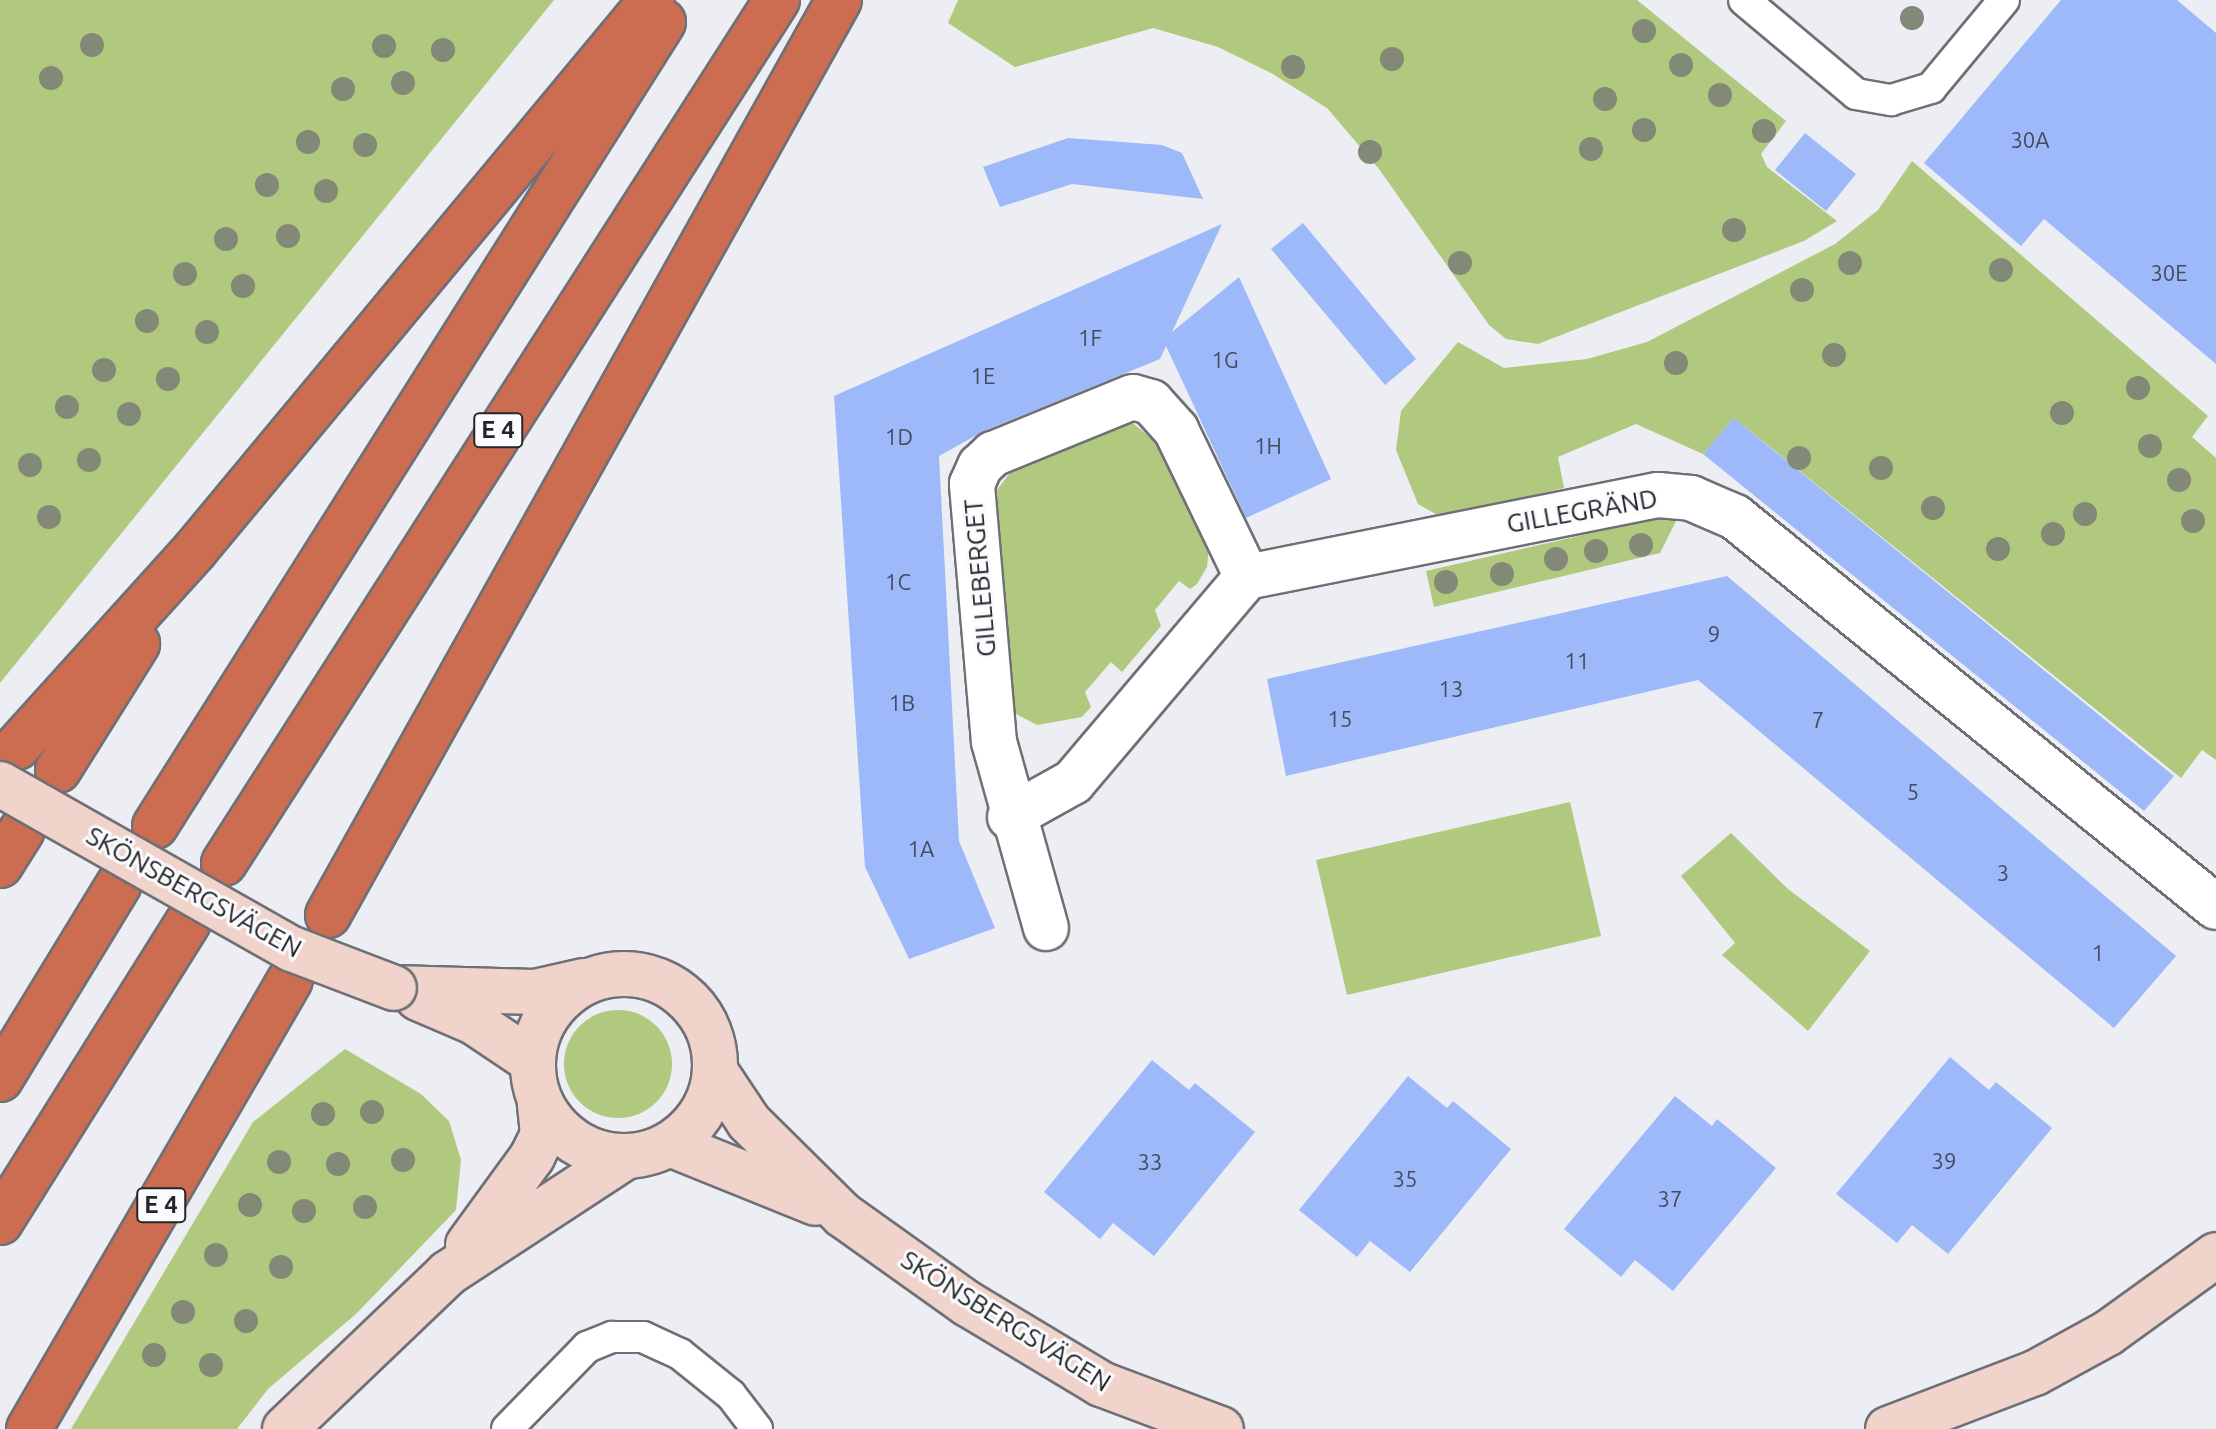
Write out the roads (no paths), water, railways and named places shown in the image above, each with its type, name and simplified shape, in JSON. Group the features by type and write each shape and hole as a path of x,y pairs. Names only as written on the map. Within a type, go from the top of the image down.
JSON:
{"highway":[{"path":"8,765 195,550 652,0"},
{"path":"155,826 678,0"},
{"name":"E 4","path":"224,863 777,0"},
{"path":"328,915 839,0"},
{"path":"58,770 195,550"},
{"path":"0,1079 119,884"},
{"path":"0,1222 188,922"},
{"name":"E 4","path":"29,1429 290,980"}],"main road":[{"name":"SKÖNSBERGSVÄGEN","path":"8,765 292,949 474,1022 532,1061"},
{"path":"285,1429 448,1273 532,1157 543,1134 532,1061 549,1011 590,979 630,973 686,997 709,1031 715,1071 693,1125 670,1144 625,1157 448,1273"},
{"name":"SKÖNSBERGSVÄGEN","path":"394,988 535,992 590,979"},
{"name":"SKÖNSBERGSVÄGEN","path":"715,1071 749,1122 843,1215 968,1304 1101,1384 1178,1422 1221,1429"},
{"path":"540,1103 574,1142 625,1157"},
{"name":"SKÖNSBERGSVÄGEN","path":"670,1144 843,1215"},
{"path":"1888,1429 2035,1373 2108,1333 2216,1255"}],"street":[{"name":"GILLEBERGET","path":"1046,928 1010,817 988,676 972,484 980,466 993,454 1133,397 1151,402 1176,430 1247,577"},
{"name":"GILLEGRÄND","path":"1247,577 1658,495 1691,498 1735,517 2216,907"},
{"path":"1010,817 1073,782 1247,577"}],"lane":[{"path":"1744,0 1856,94 1891,100 1931,88 2004,0"},
{"path":"507,1429 587,1347 612,1337 643,1337 680,1354 731,1395 757,1429"}]}
